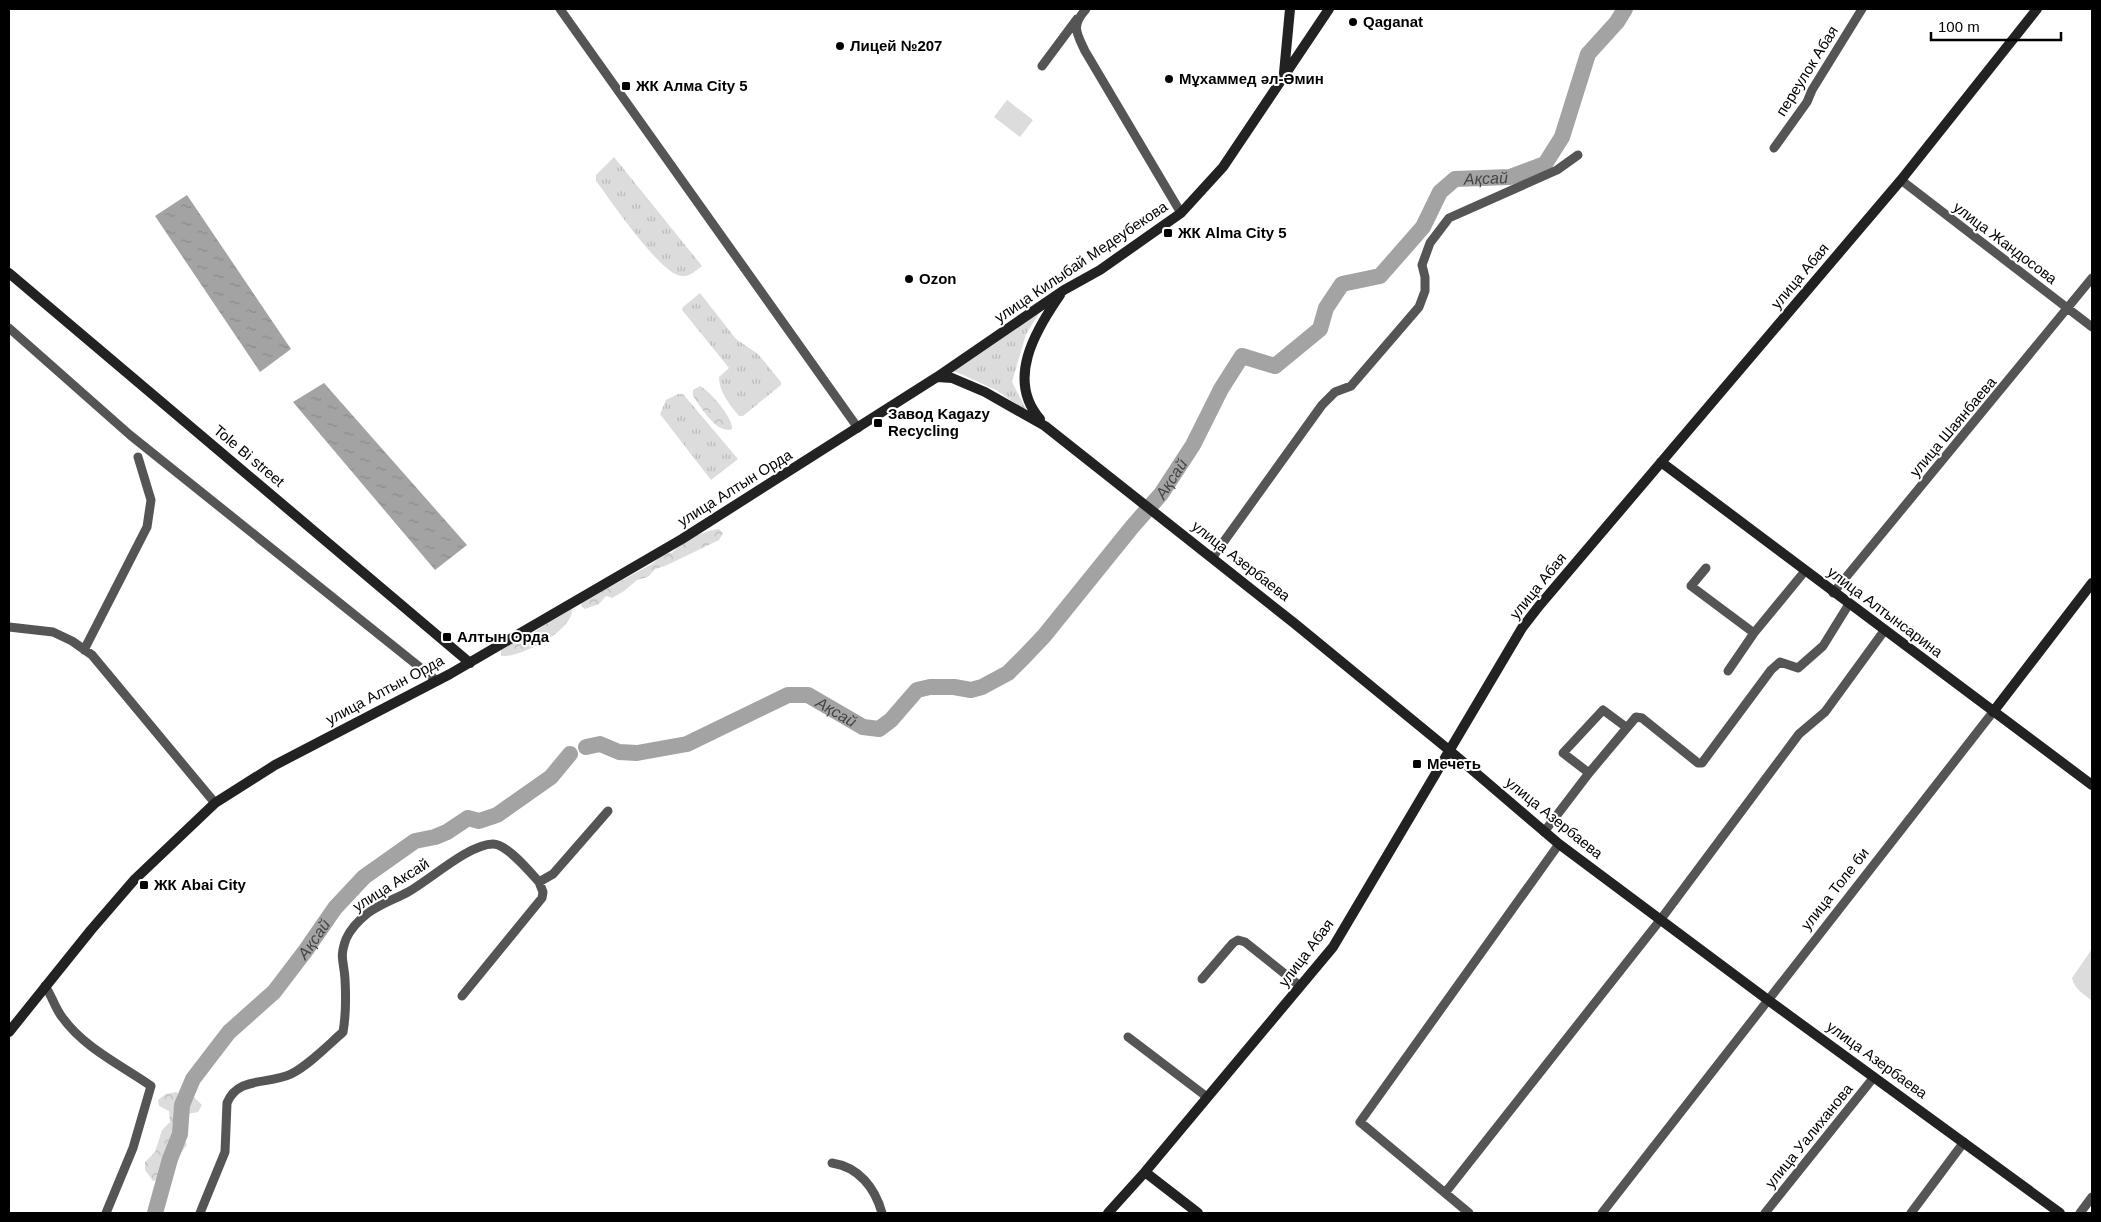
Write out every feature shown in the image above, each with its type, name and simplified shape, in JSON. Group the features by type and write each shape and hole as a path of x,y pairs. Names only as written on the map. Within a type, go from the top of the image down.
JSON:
{"main road":[{"path":"1284,74 1290,9"},
{"name":"улица Килыбай Медеубекова","path":"937,376 1064,290 1100,270 1180,213 1223,167 1329,9"},
{"name":"улица Абая","path":"1108,1213 1145,1172 1333,947 1522,628 1901,180 2037,9"},
{"name":"Tole Bi street","path":"9,273 470,663"},
{"name":"улица Азербаева","path":"1045,426 1031,409 1025,393 1023,377 1041,322 1064,290"},
{"name":"улица Алтын Орда","path":"9,1032 135,879 215,803 275,765 470,663 682,540 937,376"},
{"name":"улица Азербаева","path":"937,376 952,378 985,392 1045,426 1122,485 1449,750 1559,844 1768,1000 2060,1213"},
{"name":"улица Алтынсарина","path":"1661,462 1884,631 2092,785"},
{"name":"улица Толе би","path":"1994,712 2092,583"},
{"path":"1145,1172 1198,1213"}],"street":[{"path":"560,9 858,428"},
{"path":"566,17 573,9"},
{"path":"1042,66 1086,9"},
{"name":"переулок Абая","path":"1774,148 1807,102 1812,90 1862,9"},
{"path":"1077,19 1077,34 1085,51 1180,213"},
{"path":"1212,558 1322,405 1335,392 1351,386 1419,307 1425,291 1425,277 1422,265 1430,243 1449,218 1557,170 1578,156"},
{"name":"улица Жандосова","path":"1901,180 2092,327"},
{"name":"улица Шаянбаева","path":"1834,592 2092,278"},
{"path":"9,328 130,435 437,680"},
{"path":"84,650 147,527 151,500 138,457"},
{"path":"1706,568 1691,586 1754,634"},
{"path":"1728,671 1754,634 1805,571"},
{"path":"1544,832 1626,727 1636,717 1642,718 1698,763 1702,763 1771,670 1780,662 1798,668 1823,646 1849,604"},
{"path":"9,627 53,632 72,641 92,655 215,803"},
{"path":"1446,1193 1661,919 1799,734 1825,712 1884,631"},
{"path":"1589,774 1563,753 1603,710 1626,727"},
{"name":"улица Толе би","path":"1602,1213 1994,712"},
{"path":"462,996 542,898 543,892 540,882 553,874 608,811"},
{"name":"улица Аксай","path":"200,1213 225,1152 227,1103 230,1096 242,1085 291,1074 342,1032 345,1018 345,986 341,962 342,952 347,937 356,923 368,912 409,892 462,856 485,845 495,844 503,847 540,882"},
{"path":"1469,1213 1360,1122 1559,844"},
{"path":"1202,979 1233,943 1238,940 1245,942 1300,986"},
{"path":"45,986 62,1017 83,1039 103,1055 151,1086 133,1148 106,1213"},
{"path":"1128,1037 1207,1097"},
{"name":"улица Уалиханова","path":"1764,1213 1874,1077"},
{"path":"1911,1213 1964,1142"},
{"path":"832,1163 846,1165 862,1177 877,1196 882,1213"},
{"path":"2080,1213 2092,1197"}],"green space":[{"path":"1007,100 1033,120 1020,137 994,117"},
{"path":"614,157 702,266 693,273 682,276 673,273 662,264 636,235 596,181 596,175"},
{"path":"700,293 736,339 758,354 781,382 781,385 743,416 739,416 732,407 719,383 719,377 729,368 682,310"},
{"path":"1042,309 1026,334 1012,382 1027,411 996,390 954,371"},
{"path":"700,386 710,393 721,406 732,424 732,429 726,430 721,428 705,413 693,396 693,390"},
{"path":"678,394 683,394 738,459 711,480 660,414 666,400"},
{"path":"719,529 723,533 719,540 655,569 648,577 637,580 612,598 606,596 599,604 585,609 581,606 582,602 652,564 665,553 672,553 693,537"},
{"path":"572,609 570,617 555,634 532,648 501,656 501,649 514,641 522,641 547,623"},
{"path":"2092,949 2092,1001 2077,988 2072,978"},
{"path":"176,1092 183,1096 193,1096 202,1105 198,1112 187,1114 182,1135 187,1145 175,1160 173,1175 166,1181 159,1179 153,1181 145,1170 145,1162 155,1152 162,1130 170,1122 169,1111 159,1106 158,1100 166,1094"}],"water":[{"path":"187,195 291,349 260,372 155,216"},
{"path":"324,383 467,545 435,570 293,402"}],"waterway":[{"name":"Ақсай","path":"586,747 600,744 619,752 637,753 687,744 788,695 808,695 863,727 879,729 891,720 917,690 930,687 954,687 971,690 982,687 1008,673 1044,636 1161,494 1193,445 1221,389 1242,356 1275,366 1320,329 1326,308 1342,284 1380,276 1423,227 1440,192 1455,179 1510,177 1545,164 1562,137 1588,54 1617,22 1625,9"},
{"name":"Ақсай","path":"155,1213 170,1159 180,1134 182,1105 193,1079 229,1032 274,992 335,908 364,877 415,841 435,837 447,832 468,818 479,821 497,815 551,777 570,754"}],"place":[{"name":"Qaganat","path":"1353,22"},
{"name":"Лицей №207","path":"840,46"},
{"name":"Мұхаммед әл-Әмин","path":"1169,79"},
{"name":"ЖК Алма City 5","path":"626,86"},
{"name":"ЖК Alma City 5","path":"1168,233"},
{"name":"Ozon","path":"909,279"},
{"name":"Завод Kagazy Recycling","path":"878,423"},
{"name":"Алтын Орда","path":"447,637"},
{"name":"Мечеть","path":"1417,764"},
{"name":"ЖК Abai City","path":"144,885"}]}
